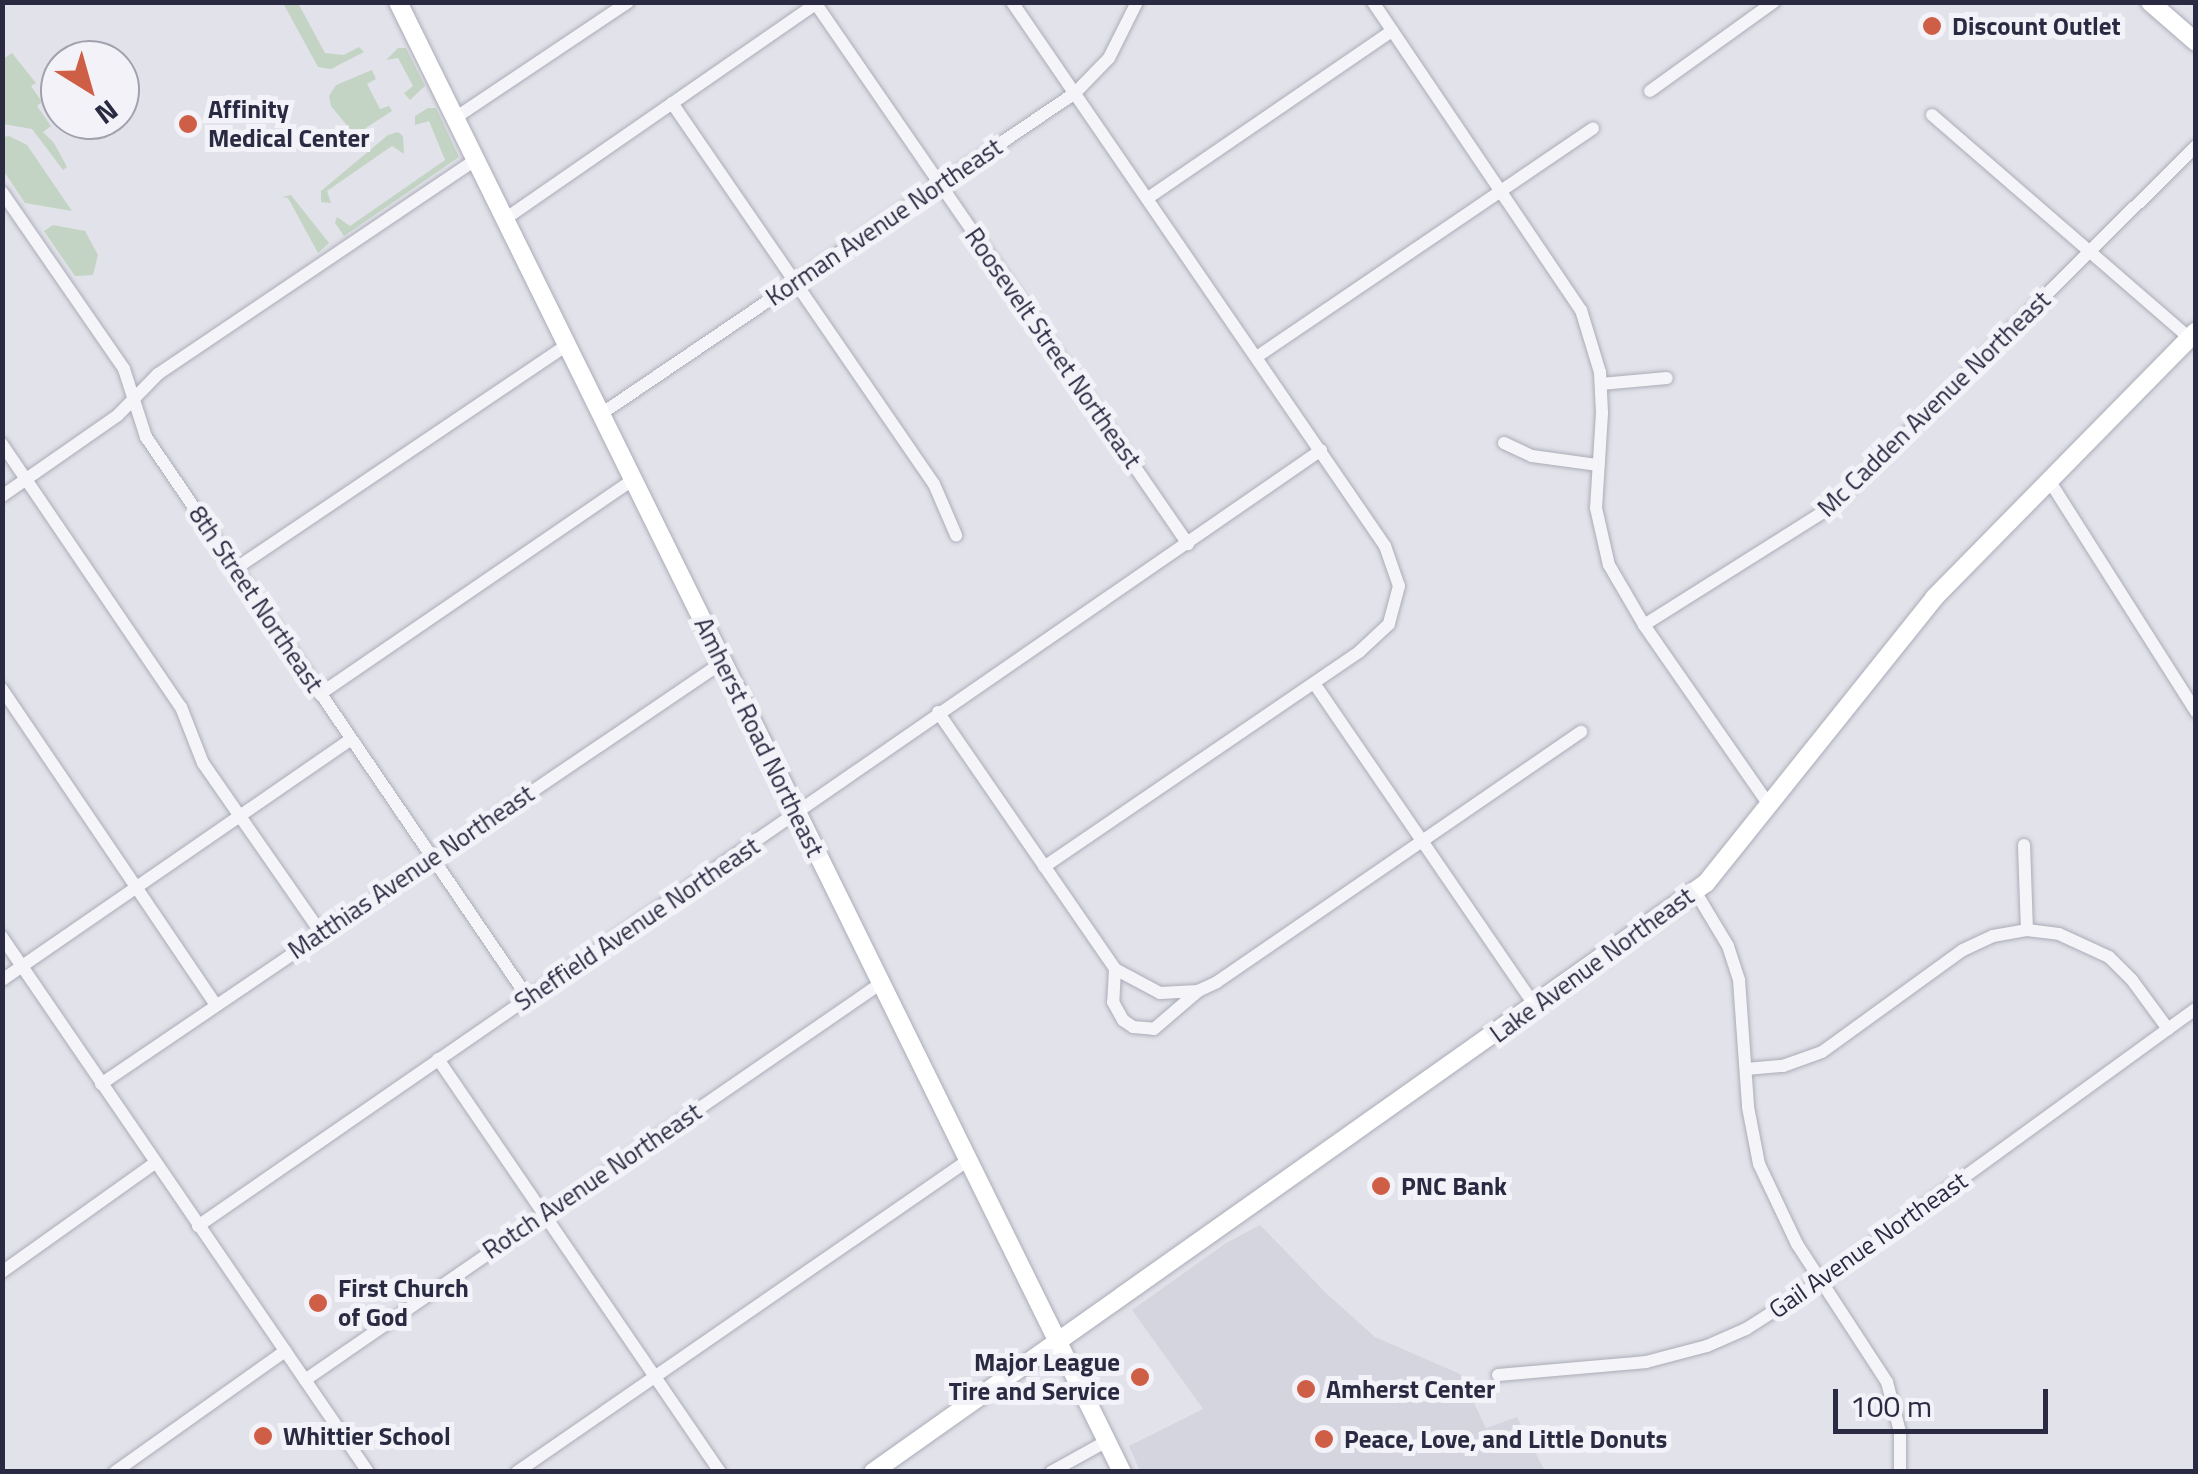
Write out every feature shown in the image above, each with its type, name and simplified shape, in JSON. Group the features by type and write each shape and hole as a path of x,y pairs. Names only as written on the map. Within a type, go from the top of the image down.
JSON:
{"street":[{"name":"Amherst Road Northeast","path":"398,2 1122,1472"},
{"path":"455,118 628,2"},
{"path":"1012,2 1258,356 1373,528 1398,576 1394,616 1378,637 1044,867"},
{"name":"Korman Avenue Northeast","path":"601,414 1075,93 1109,58 1137,2"},
{"path":"1373,2 1581,310 1601,384 1596,508 1604,550 1617,582 1644,625 1770,806"},
{"path":"1650,90 1774,2"},
{"path":"2150,2 2196,42"},
{"path":"504,219 817,3"},
{"name":"Roosevelt Street Northeast","path":"817,3 1188,544"},
{"path":"1148,198 1392,31"},
{"path":"672,103 934,484 956,535"},
{"path":"1932,115 2088,253 2192,335"},
{"path":"1258,356 1593,128"},
{"name":"Mc Cadden Avenue Northeast","path":"1644,625 1833,506 2196,146"},
{"path":"2,496 132,400 158,374 476,160"},
{"name":"8th Street Northeast","path":"2,192 124,370 146,437 528,998"},
{"name":"Lake Avenue Northeast","path":"873,1472 1695,892 1770,806 1922,613 2192,335"},
{"path":"236,569 567,345"},
{"path":"1601,384 1667,378"},
{"path":"1504,442 1532,456 1598,465"},
{"path":"2,444 181,707 194,747 321,934"},
{"name":"Sheffield Avenue Northeast","path":"198,1226 1321,450"},
{"path":"320,694 633,480"},
{"path":"2049,480 2196,712"},
{"name":"Matthias Avenue Northeast","path":"102,1084 722,662"},
{"path":"1314,683 1535,1006"},
{"path":"2,688 216,1005"},
{"path":"938,712 1115,969 1160,993 1198,990 1217,982 1581,732"},
{"path":"2,980 351,739"},
{"path":"2024,845 2028,930"},
{"path":"1695,892 1735,964 1744,1010 1748,1107 1759,1164 1777,1207 1821,1281 1866,1345 1894,1399 1900,1432 1900,1471 1913,1472"},
{"path":"1746,1069 1782,1066 1822,1052 1963,950 1993,936 2028,930 2060,934 2110,957 2168,1029"},
{"path":"2,937 368,1472"},
{"path":"1115,969 1116,1011 1126,1024 1141,1029 1163,1026 1198,990"},
{"name":"Rotch Avenue Northeast","path":"305,1380 880,984"},
{"name":"Gail Avenue Northeast","path":"1498,1375 1614,1367 1670,1358 1746,1329 1821,1281 2196,1009"},
{"path":"438,1059 720,1472"},
{"path":"517,1472 967,1161"},
{"path":"2,1272 154,1163"},
{"path":"114,1472 285,1351"},
{"path":"1051,1472 1107,1441"}],"shaded area":[{"path":"1260,1225 1375,1337 1460,1374 1486,1428 1517,1417 1545,1471 1140,1471 1129,1446 1203,1409 1132,1310 1226,1243"}],"green space":[{"path":"283,3 298,3 325,53 344,55 359,47 364,52 331,69 318,67"},
{"path":"398,48 406,48 425,86 410,100 404,93 413,86 398,58 386,60"},
{"path":"12,53 36,83 31,86 40,99 40,140 32,129 3,124 3,59"},
{"path":"372,70 376,79 367,84 380,109 389,106 392,111 355,135 331,106 329,96 336,85"},
{"path":"436,108 459,157 344,236 335,223 337,217 350,226 445,160 429,121 415,125 415,116"},
{"path":"398,132 403,136 404,154 392,146 327,191 331,203 321,202 321,191 388,135"},
{"path":"3,137 27,145 72,211 25,203 3,170"},
{"path":"40,140 54,143 67,167 63,170"},
{"path":"291,195 329,243 318,253 288,198 282,197"},
{"path":"53,225 85,231 98,255 93,275 75,276 44,231"}],"place":[{"name":"Discount Outlet","path":"1932,26"},
{"name":"Affinity Medical Center","path":"188,124"},
{"name":"PNC Bank","path":"1381,1186"},
{"name":"First Church of God","path":"318,1303"},
{"name":"Major League Tire and Service","path":"1140,1377"},
{"name":"Amherst Center","path":"1306,1389"},
{"name":"Whittier School","path":"263,1436"},
{"name":"Peace, Love, and Little Donuts","path":"1324,1439"}]}
